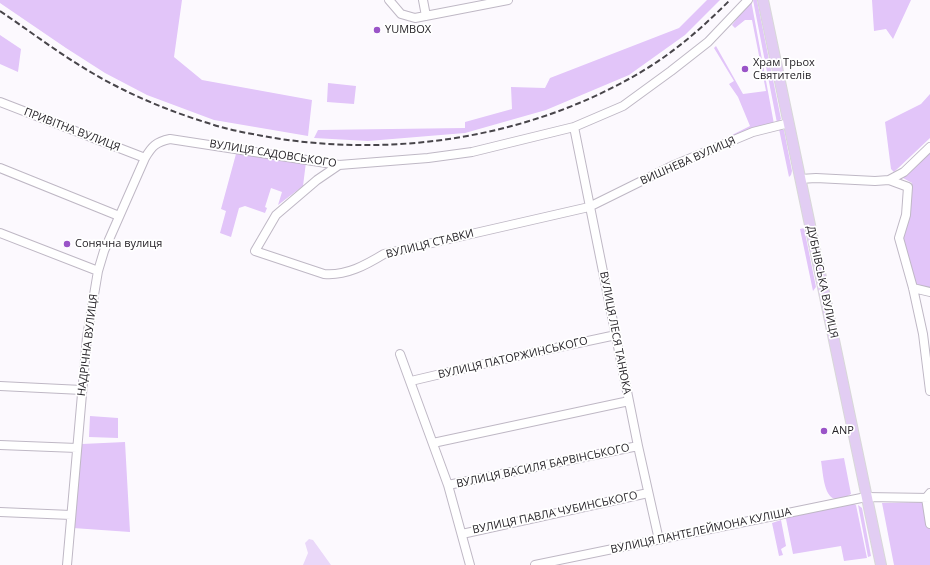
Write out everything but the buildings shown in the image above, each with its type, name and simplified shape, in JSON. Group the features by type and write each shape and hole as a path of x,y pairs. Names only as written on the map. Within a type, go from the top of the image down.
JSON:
{"main road":[{"name":"ДУБНІВСЬКА ВУЛИЦЯ","path":"763,0 881,565"}],"street":[{"path":"389,0 401,14 414,18 489,2 508,0"},
{"path":"423,0 426,16"},
{"name":"ВУЛИЦЯ САДОВСЬКОГО","path":"160,141 170,139 339,165 428,158 472,152 574,127 623,106 708,42 748,0"},
{"name":"ПРИВІТНА ВУЛИЦЯ","path":"0,102 145,158"},
{"name":"ВИШНЕВА ВУЛИЦЯ","path":"589,207 674,165 753,132 789,123"},
{"name":"ВУЛИЦЯ ЛЕСЯ ТАНЮКА","path":"574,127 638,446 659,540"},
{"name":"НАДРІЧНА ВУЛИЦЯ","path":"67,565 88,329 98,270 119,216 145,158 151,148 160,141"},
{"path":"800,179 889,180 904,172 930,147"},
{"name":"ВУЛИЦЯ СТАВКИ","path":"339,165 317,180 276,215 255,251 324,274 332,275 363,267 384,254 589,207"},
{"path":"0,168 119,216"},
{"path":"889,180 908,187 906,215 899,238 913,288 923,334 930,391"},
{"path":"0,233 98,270"},
{"path":"913,288 930,292"},
{"name":"ВУЛИЦЯ ПАТОРЖИНСЬКОГО","path":"411,381 616,335"},
{"path":"400,354 448,485 470,565"},
{"path":"0,386 82,390"},
{"path":"433,443 629,401"},
{"path":"0,446 77,448"},
{"name":"ВУЛИЦЯ ВАСИЛЯ БАРВІНСЬКОГО","path":"448,485 638,446"},
{"name":"ВУЛИЦЯ ПАВЛА ЧУБИНСЬКОГО","path":"462,534 648,493"},
{"path":"929,496 930,524"},
{"name":"ВУЛИЦЯ ПАНТЕЛЕЙМОНА КУЛІША","path":"535,565 866,497 929,496"},
{"path":"0,512 71,516"}],"shaded area":[{"path":"0,0 182,0 174,57 202,80 312,100 308,136 214,120 147,95 105,73 66,48 0,3"},
{"path":"707,0 720,0 685,35 629,75 546,110 465,133 368,141 314,138 318,130 465,128 465,122 512,109 511,87 545,88 550,78 679,28"},
{"path":"751,0 774,124 733,137 732,135 750,126 738,97 729,84 734,81 714,48 716,46 743,94 766,91 752,20 745,20 735,28 732,25"},
{"path":"753,0 757,0 781,119 777,123"},
{"path":"872,0 911,0 893,39 886,29 874,31"},
{"path":"0,35 21,49 18,72 0,64"},
{"path":"328,83 356,86 354,104 327,102"},
{"path":"930,94 930,138 894,172 891,169 885,122 921,104"},
{"path":"779,129 784,130 792,171 789,177"},
{"path":"930,153 930,288 915,284 902,239 909,217 912,183 903,178"},
{"path":"236,154 306,162 303,186 278,205 282,192 271,188 265,207 267,208 265,213 245,206 239,208 231,237 220,233 226,211 221,209"},
{"path":"804,228 816,287 813,291 800,229"},
{"path":"90,416 118,418 118,438 89,437"},
{"path":"125,442 130,532 73,528 82,444"},
{"path":"844,458 851,494 835,499 830,496 827,491 821,461"},
{"path":"930,502 930,565 894,565 882,503"},
{"path":"852,503 856,505 867,558 844,561 841,546 793,554 786,519 788,516"},
{"path":"858,505 862,508 871,556 868,557"},
{"path":"781,520 786,546 781,549 783,555 779,556 772,523"},
{"path":"309,539 313,540 331,565 303,565 308,553 305,543"}],"railway":[{"path":"0,11 82,67 108,82 136,96 181,114 227,129 274,138 322,144 370,145 419,143 466,136 513,126 559,111 604,92 657,62 690,37 730,0"}],"place":[{"name":"YUMBOX","path":"377,30"},
{"name":"Храм Трьох Святителів","path":"745,69"},
{"name":"Сонячна вулиця","path":"67,244"},
{"name":"ANP","path":"824,431"}]}
